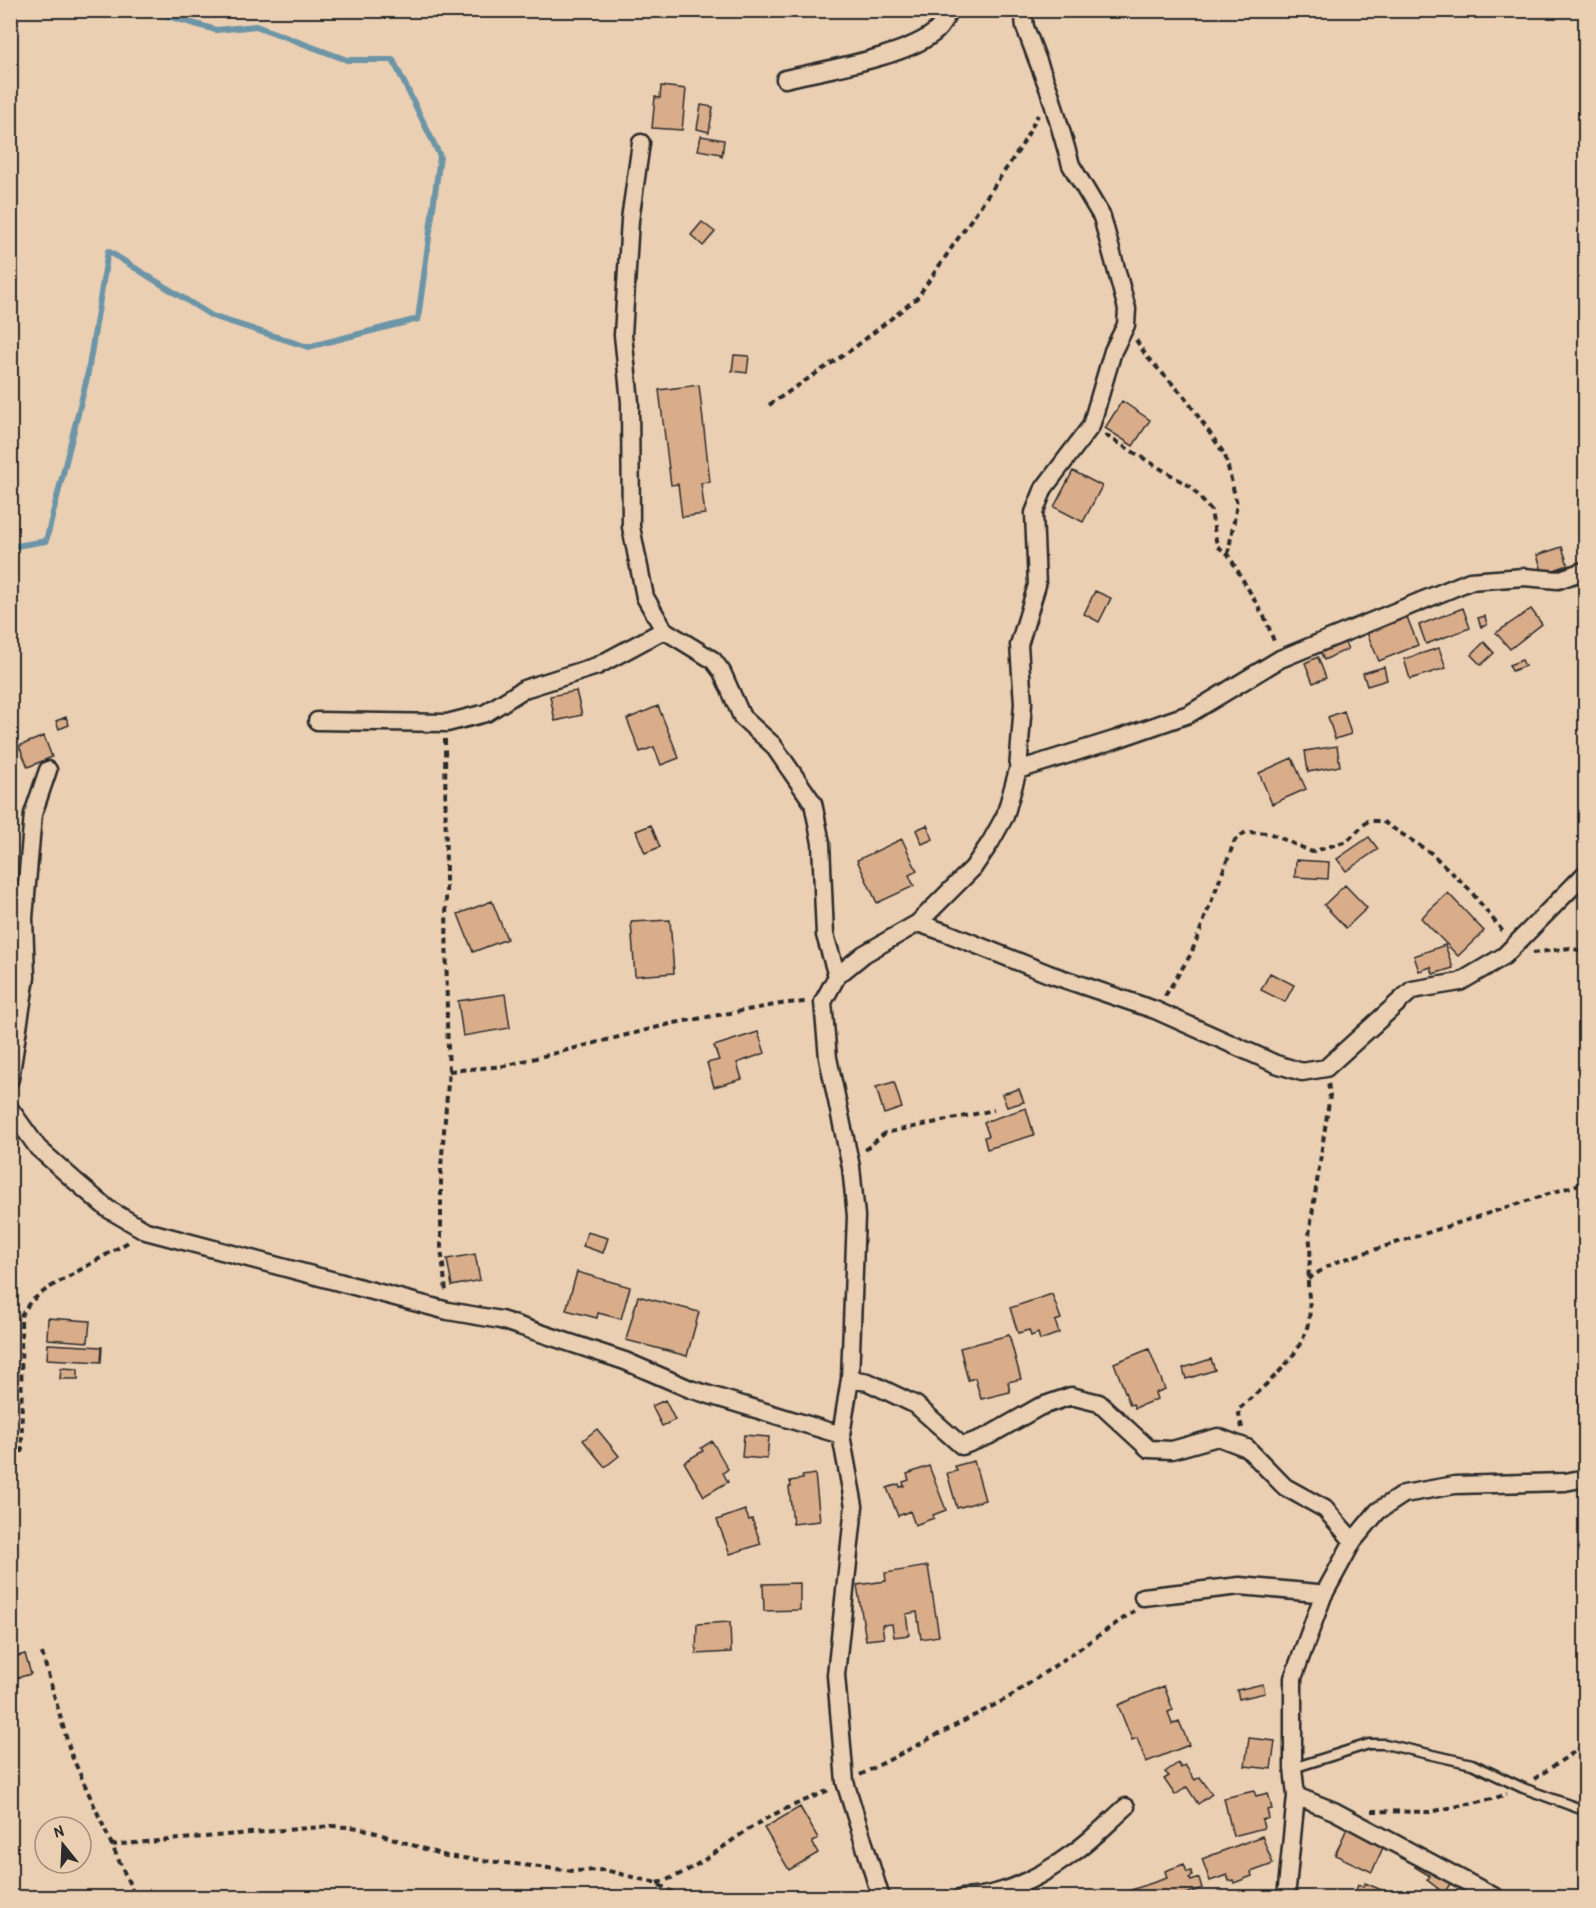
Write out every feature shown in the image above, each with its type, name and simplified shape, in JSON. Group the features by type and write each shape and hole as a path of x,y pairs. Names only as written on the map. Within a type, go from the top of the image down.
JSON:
{"street":[{"path":"785,79 892,53 936,31 949,10"},
{"path":"881,1898 845,1782 836,1675 854,1506 842,1435 850,1379 856,1216 851,1167 828,1058 823,1002 837,976 864,954 918,923 974,868 1005,816 1018,770 1023,703 1019,645 1037,585 1034,513 1044,488 1091,426 1113,351 1126,325 1127,309 1102,216 1071,165 1050,93 1025,27 1023,10"},
{"path":"641,144 630,220 623,335 630,402 632,527 645,597 664,630 713,660 722,672 741,717 773,745 813,803 821,843 825,935 837,976"},
{"path":"1018,770 1189,714 1280,659 1470,581 1524,577 1558,580 1586,570"},
{"path":"317,721 447,723 486,713 524,689 597,666 664,630"},
{"path":"10,1079 26,977 24,918 33,814 48,770"},
{"path":"918,923 1049,974 1155,1010 1275,1064 1302,1072 1326,1068 1412,990 1460,982 1509,951 1586,873"},
{"path":"10,1109 38,1148 108,1209 146,1231 448,1311 501,1320 625,1361 690,1389 842,1435"},
{"path":"850,1379 868,1382 915,1405 962,1446 988,1436 1039,1407 1071,1396 1099,1403 1149,1449 1172,1450 1218,1437 1247,1448 1285,1487 1325,1509 1353,1541"},
{"path":"1286,1898 1296,1796 1293,1768 1293,1678 1323,1596 1353,1541 1378,1511 1404,1494 1455,1485 1565,1482 1586,1478"},
{"path":"1143,1597 1240,1586 1317,1593 1323,1596"},
{"path":"1296,1796 1334,1810 1497,1898"},
{"path":"962,1898 1017,1886 1074,1853 1126,1807"}],"lane":[{"path":"1293,1768 1369,1744 1385,1744 1472,1764 1523,1788 1586,1811"}],"path":[{"path":"769,405 854,348 916,298 1021,147 1050,93"},
{"path":"1126,325 1147,357 1184,396 1225,455 1237,504 1228,554"},
{"path":"1091,426 1191,486 1211,511 1217,546 1228,554 1266,620 1280,659"},
{"path":"447,723 444,750 449,1071 441,1190 441,1248 448,1311"},
{"path":"1155,1010 1191,954 1235,840 1246,832 1269,833 1312,852 1347,840 1368,821 1382,820 1431,853 1469,889 1509,951 1570,948 1586,952"},
{"path":"449,1071 504,1066 674,1023 786,1003 823,1002"},
{"path":"1247,1448 1238,1410 1290,1360 1304,1338 1309,1318 1308,1279 1312,1253 1309,1236 1330,1095 1326,1068"},
{"path":"851,1167 861,1154 885,1133 994,1110"},
{"path":"1308,1279 1333,1263 1586,1182"},
{"path":"22,1454 21,1316 30,1302 47,1289 146,1231"},
{"path":"656,1883 670,1879 698,1865 759,1822 845,1782 1008,1698 1135,1610 1143,1597"},
{"path":"42,1653 71,1754 133,1892 133,1898"},
{"path":"1365,1811 1430,1812 1492,1799 1523,1788 1586,1744"},
{"path":"111,1845 332,1826 361,1828 446,1856 573,1871 605,1870 656,1883 683,1898"}],"building":[{"path":"661,86 686,89 682,130 652,128 655,97 660,98"},
{"path":"701,105 713,107 709,132 697,129"},
{"path":"701,136 724,140 722,157 721,154 698,150"},
{"path":"702,222 715,232 703,246 691,235"},
{"path":"734,355 749,356 747,373 732,371"},
{"path":"699,385 710,482 701,483 705,514 682,517 678,484 671,485 659,390"},
{"path":"1122,401 1150,420 1133,446 1105,428"},
{"path":"1073,471 1102,486 1083,522 1054,507"},
{"path":"1562,547 1568,565 1543,574 1537,555"},
{"path":"1095,591 1111,598 1099,622 1084,614"},
{"path":"1463,608 1470,628 1426,644 1419,625"},
{"path":"1531,609 1542,624 1510,649 1496,633"},
{"path":"1485,616 1487,625 1481,627 1478,618"},
{"path":"1407,617 1418,645 1379,661 1367,633"},
{"path":"1344,641 1348,649 1324,660 1320,651"},
{"path":"1484,642 1494,653 1481,665 1471,655"},
{"path":"1439,648 1446,668 1410,679 1404,659"},
{"path":"1318,657 1326,678 1313,683 1305,663"},
{"path":"1522,660 1525,666 1512,671 1509,665"},
{"path":"1384,667 1387,680 1367,686 1363,673"},
{"path":"576,691 582,715 555,721 550,696"},
{"path":"658,706 679,758 661,765 654,747 640,752 627,719"},
{"path":"1344,711 1351,734 1335,739 1328,717"},
{"path":"66,717 69,725 59,729 56,721"},
{"path":"44,736 52,757 28,767 19,746"},
{"path":"1337,746 1340,766 1308,772 1305,751"},
{"path":"1292,758 1306,789 1272,804 1259,773"},
{"path":"651,825 660,847 645,853 636,831"},
{"path":"927,825 933,839 922,844 916,830"},
{"path":"1369,837 1378,849 1346,871 1337,859"},
{"path":"902,839 917,871 909,875 914,886 877,903 857,860"},
{"path":"1296,860 1329,862 1328,879 1295,877"},
{"path":"1345,885 1367,908 1346,928 1324,905"},
{"path":"1448,893 1484,931 1458,956 1421,918"},
{"path":"492,901 507,939 473,952 458,914"},
{"path":"670,920 674,973 635,976 631,922"},
{"path":"1445,945 1453,968 1433,974 1431,967 1419,971 1414,956"},
{"path":"1270,973 1294,985 1285,1002 1261,990"},
{"path":"505,994 510,1028 463,1036 458,1001"},
{"path":"758,1032 765,1053 737,1063 742,1079 714,1087 707,1063 719,1060 714,1046"},
{"path":"894,1082 902,1108 884,1114 876,1087"},
{"path":"1019,1089 1024,1102 1007,1107 1002,1094"},
{"path":"1026,1108 1034,1135 987,1149 984,1137 989,1136 984,1122"},
{"path":"587,1232 608,1238 603,1253 583,1246"},
{"path":"475,1254 480,1280 452,1286 447,1259"},
{"path":"577,1272 630,1287 621,1319 598,1313 597,1318 566,1310"},
{"path":"1052,1294 1061,1319 1055,1321 1059,1333 1040,1340 1038,1333 1031,1336 1029,1330 1018,1333 1010,1308"},
{"path":"638,1296 699,1312 687,1356 626,1340"},
{"path":"48,1318 90,1321 88,1342 47,1339"},
{"path":"1009,1335 1021,1379 1008,1382 1010,1392 981,1399 975,1378 968,1380 960,1348"},
{"path":"48,1344 102,1347 101,1362 47,1359"},
{"path":"1149,1349 1165,1389 1155,1393 1157,1399 1135,1408 1133,1404 1130,1405 1114,1363"},
{"path":"1211,1359 1215,1370 1186,1379 1183,1368"},
{"path":"61,1368 78,1369 78,1379 60,1379"},
{"path":"1586,1388 1586,1420 1578,1399 1585,1395 1582,1389"},
{"path":"665,1400 675,1420 662,1426 652,1406"},
{"path":"597,1429 619,1456 605,1467 583,1440"},
{"path":"744,1435 769,1437 767,1459 742,1457"},
{"path":"712,1441 728,1469 723,1473 728,1482 704,1496 684,1462 703,1451 701,1448"},
{"path":"974,1461 985,1500 957,1508 947,1473 957,1471 955,1466"},
{"path":"929,1466 946,1510 933,1515 934,1518 915,1525 910,1511 898,1516 887,1488 899,1484 900,1487 904,1486 903,1482 909,1480 907,1474"},
{"path":"815,1474 820,1521 793,1524 790,1481"},
{"path":"745,1510 749,1520 752,1519 761,1544 730,1554 717,1520"},
{"path":"928,1566 939,1636 921,1639 917,1612 906,1614 909,1635 894,1637 892,1624 882,1625 884,1638 866,1640 857,1585 886,1581 885,1573"},
{"path":"800,1583 800,1610 764,1611 763,1584"},
{"path":"730,1622 731,1652 696,1654 697,1624"},
{"path":"25,1654 31,1674 13,1679 10,1671 10,1658"},
{"path":"1263,1684 1265,1693 1239,1699 1237,1690"},
{"path":"1164,1686 1173,1710 1168,1712 1172,1724 1179,1721 1189,1745 1146,1762 1137,1738 1132,1740 1118,1705"},
{"path":"1249,1738 1275,1741 1271,1769 1245,1766"},
{"path":"1178,1763 1181,1768 1185,1765 1195,1780 1200,1777 1212,1794 1198,1804 1187,1787 1175,1795 1164,1779 1169,1776 1165,1772"},
{"path":"1254,1791 1256,1796 1268,1793 1272,1809 1267,1810 1269,1818 1262,1820 1264,1828 1233,1836 1224,1798"},
{"path":"800,1807 818,1838 812,1842 818,1853 789,1870 764,1828"},
{"path":"1348,1826 1385,1843 1372,1872 1335,1855"},
{"path":"1262,1836 1273,1864 1251,1872 1252,1876 1234,1883 1233,1880 1229,1881 1227,1875 1210,1881 1202,1859"},
{"path":"1421,1859 1452,1881 1444,1893 1427,1880 1430,1876 1415,1867"},
{"path":"1184,1864 1187,1872 1191,1871 1192,1876 1189,1878 1191,1881 1199,1878 1202,1888 1175,1898 1130,1898 1128,1891 1167,1878 1165,1871"},
{"path":"1365,1883 1391,1894 1389,1898 1353,1898 1358,1885 1363,1887"}],"waterway":[{"path":"10,547 46,541 87,378 108,251 212,316 308,347 418,319 440,156 393,60 347,60 256,26 216,30 147,10"}]}
